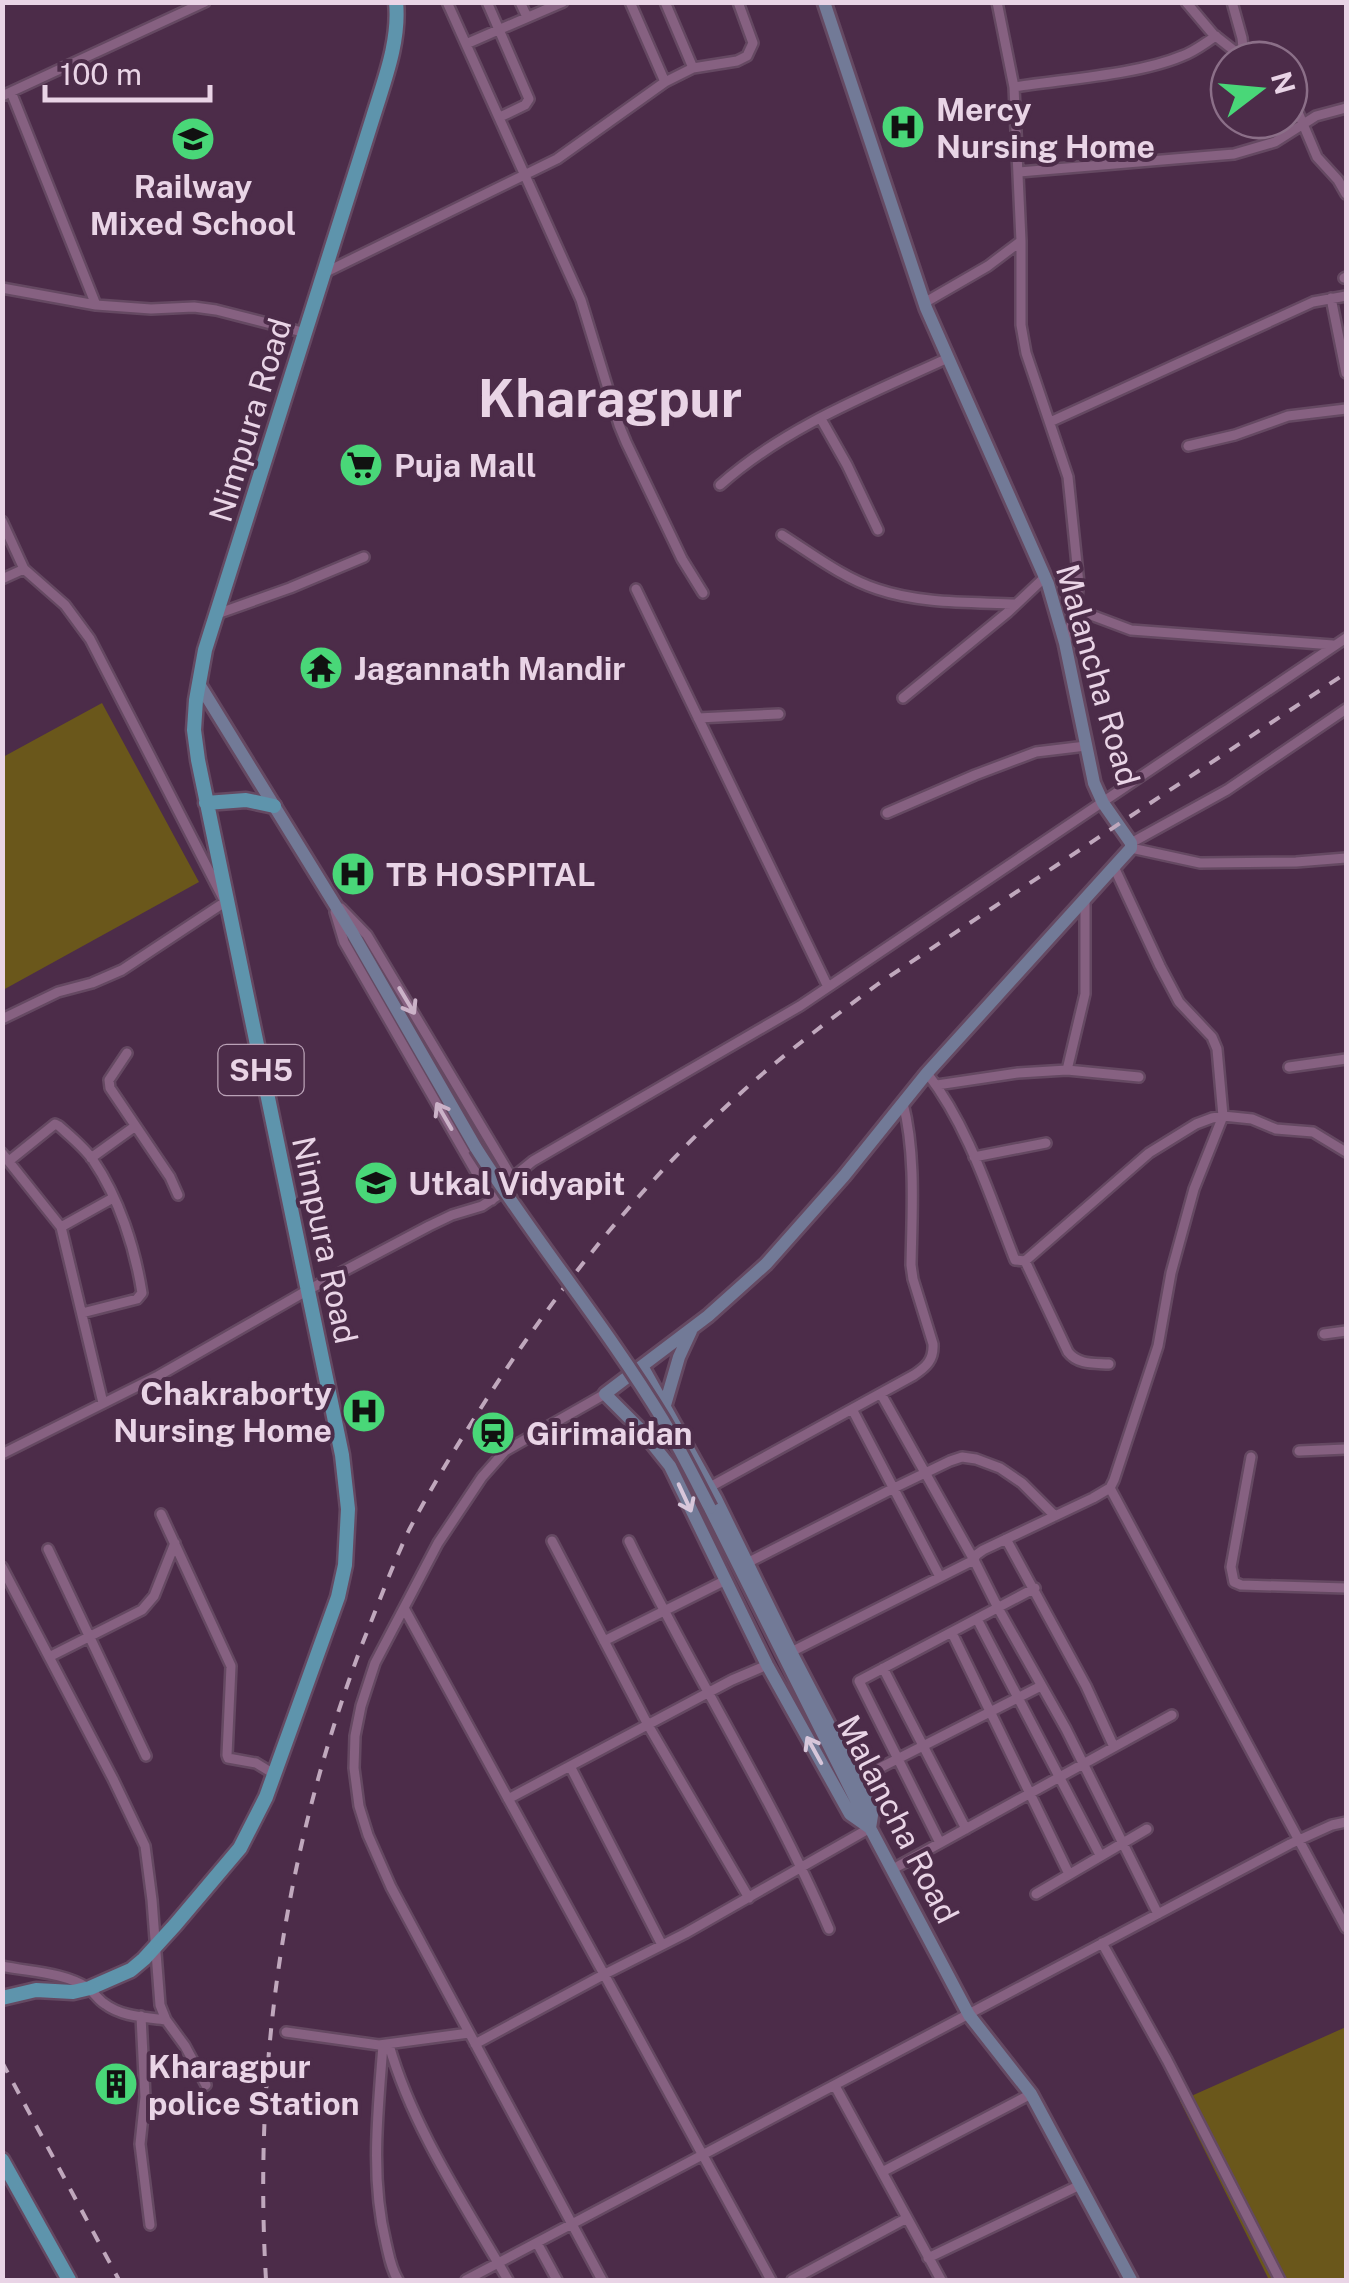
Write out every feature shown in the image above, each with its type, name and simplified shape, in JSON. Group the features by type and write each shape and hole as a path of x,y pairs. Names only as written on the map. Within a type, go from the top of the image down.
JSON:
{"main road":[{"name":"Nimpura Road","path":"2,1998 36,1990 73,1992 131,1970 240,1848 266,1797 324,1640 345,1566 348,1509 342,1456 226,902 194,730 205,650 393,50 396,2"},
{"path":"206,802 246,800 274,806"},
{"path":"2,2160 69,2280"}],"street":[{"path":"447,2 581,300 626,442 682,559 704,593"},
{"path":"487,2 529,99 500,117"},
{"path":"520,2 526,17"},
{"path":"630,2 665,82"},
{"path":"664,2 693,68"},
{"path":"324,273 557,159 665,82 693,68 747,56 752,48 750,34 738,2"},
{"name":"Malancha Road","path":"824,2 924,303 1046,577 1065,643 1094,783 1131,846"},
{"path":"997,2 1014,87 1023,338 1068,477 1079,584 1065,643"},
{"path":"1186,2 1221,40"},
{"path":"1232,2 1242,40"},
{"path":"96,305 7,94 201,3"},
{"path":"466,44 556,4"},
{"path":"1014,87 1136,69 1186,55 1216,36"},
{"path":"1309,121 1346,108"},
{"path":"1019,172 1234,154 1278,140"},
{"path":"1309,140 1317,158 1346,194"},
{"path":"924,303 988,266 1021,241"},
{"path":"2,288 96,305 205,309 306,333"},
{"path":"1050,422 1313,302 1346,296"},
{"path":"1331,298 1346,372"},
{"path":"720,485 766,448 948,358"},
{"path":"1188,446 1288,416 1346,409"},
{"path":"821,419 878,530"},
{"path":"2,521 24,569 65,605 90,639 226,902 122,970 58,992 2,1020"},
{"path":"782,536 876,589 929,600 1016,604"},
{"path":"217,614 364,557"},
{"path":"2,579 24,569"},
{"path":"902,698 1046,577"},
{"path":"636,589 828,987"},
{"path":"1075,610 1131,630 1336,646"},
{"path":"2,1454 158,1376 429,1226 492,1200 533,1161 800,1006 1346,638"},
{"name":"Malancha Road","path":"199,684 512,1206 663,1420 969,2015 1031,2094 1131,2280"},
{"path":"602,2280 391,1887 368,1836 354,1768 355,1736 375,1662 438,1543 482,1477 505,1451 605,1394 692,1328 766,1264 928,1072 1131,846 1227,790 1346,709"},
{"path":"698,718 779,714"},
{"path":"887,814 1036,752 1086,746"},
{"path":"1131,846 1200,863 1346,858"},
{"path":"792,1652 1110,1488 1158,1346 1171,1273 1194,1189 1223,1116 1217,1048 1180,1002 1114,867"},
{"path":"329,895 366,935 512,1178"},
{"path":"329,895 344,942 492,1200"},
{"path":"1067,1070 1085,994 1085,899"},
{"path":"126,1054 114,1070 110,1088 178,1195"},
{"path":"1289,1067 1346,1058"},
{"path":"937,1085 1067,1070 1139,1077"},
{"path":"928,1072 974,1157 1019,1262 1025,1262 1149,1152 1196,1124 1223,1116 1261,1121 1276,1130 1312,1132 1346,1152"},
{"path":"710,1487 881,1394 926,1367 934,1353 912,1279 908,1131 903,1103"},
{"path":"82,1313 142,1296 133,1248 113,1198 92,1158 55,1124 6,1157 61,1226 103,1404"},
{"path":"92,1158 134,1126"},
{"path":"974,1157 1046,1143"},
{"path":"61,1226 113,1198"},
{"path":"1025,1262 1068,1352 1080,1362 1110,1364"},
{"path":"665,1405 692,1328"},
{"path":"1324,1334 1346,1331"},
{"path":"642,1366 710,1487 873,1809 870,1828"},
{"path":"605,1394 670,1466 767,1665 850,1814 870,1828"},
{"path":"881,1394 1083,1764 1158,1914"},
{"path":"852,1409 940,1577"},
{"path":"1299,1451 1346,1449"},
{"path":"747,1562 962,1457 1000,1468 1022,1483 1054,1516"},
{"path":"1251,1457 1231,1567 1234,1582 1346,1588"},
{"path":"1110,1488 1346,1928"},
{"path":"161,1514 231,1666 227,1754 234,1761 256,1763 274,1774"},
{"path":"1006,1539 1114,1746"},
{"path":"629,1541 663,1612 802,1867 829,1929"},
{"path":"552,1542 648,1725 749,1898"},
{"path":"50,1657 150,1603 174,1544"},
{"path":"48,1549 146,1756"},
{"path":"2,1567 144,1846 158,1997 166,2020 206,2085"},
{"path":"604,1641 724,1580"},
{"path":"940,1843 859,1681 1034,1588"},
{"path":"404,1608 771,2280"},
{"path":"977,1619 1100,1855"},
{"path":"952,1633 1069,1874"},
{"path":"508,1799 767,1665"},
{"path":"884,1668 966,1829"},
{"path":"858,1779 1041,1686"},
{"path":"893,1869 1172,1715"},
{"path":"570,1766 662,1945"},
{"path":"466,2280 1298,1840 1332,1824 1346,1822"},
{"path":"475,2044 749,1898 870,1828"},
{"path":"1036,1894 1146,1829"},
{"path":"1102,1943 1280,2280"},
{"path":"2,1966 38,1971 90,1988 111,2008 166,2020"},
{"path":"140,2016 145,2097 140,2157 150,2225"},
{"path":"286,2032 386,2045 469,2033"},
{"path":"386,2045 438,2159 508,2280"},
{"path":"386,2045 376,2161 382,2227 398,2280"},
{"path":"835,2086 941,2280"},
{"path":"882,2172 1031,2094"},
{"path":"928,2258 1080,2185"},
{"path":"792,2280 906,2218"},
{"path":"537,2242 557,2280"}],"shaded area":[{"path":"102,703 199,882 3,990 3,757"},
{"path":"1346,2027 1346,2280 1269,2280 1180,2101"}],"railway":[{"path":"266,2280 263,2198 270,2036 280,1956 313,1798 363,1642 403,1544 446,1464 515,1357 576,1272 643,1192 715,1117 783,1056 878,984 1346,673"},
{"path":"2,2062 119,2280"}],"place":[{"name":"Mercy Nursing Home","path":"903,127"},
{"name":"Railway Mixed School","path":"193,139"},
{"name":"Puja Mall","path":"361,465"},
{"name":"Jagannath Mandir","path":"321,668"},
{"name":"TB HOSPITAL","path":"353,874"},
{"name":"Utkal Vidyapit","path":"376,1183"},
{"name":"Chakraborty Nursing Home","path":"364,1411"},
{"name":"Girimaidan","path":"493,1433"},
{"name":"Kharagpur police Station","path":"116,2084"}],"district":[{"name":"Kharagpur","path":"610,398"}]}
